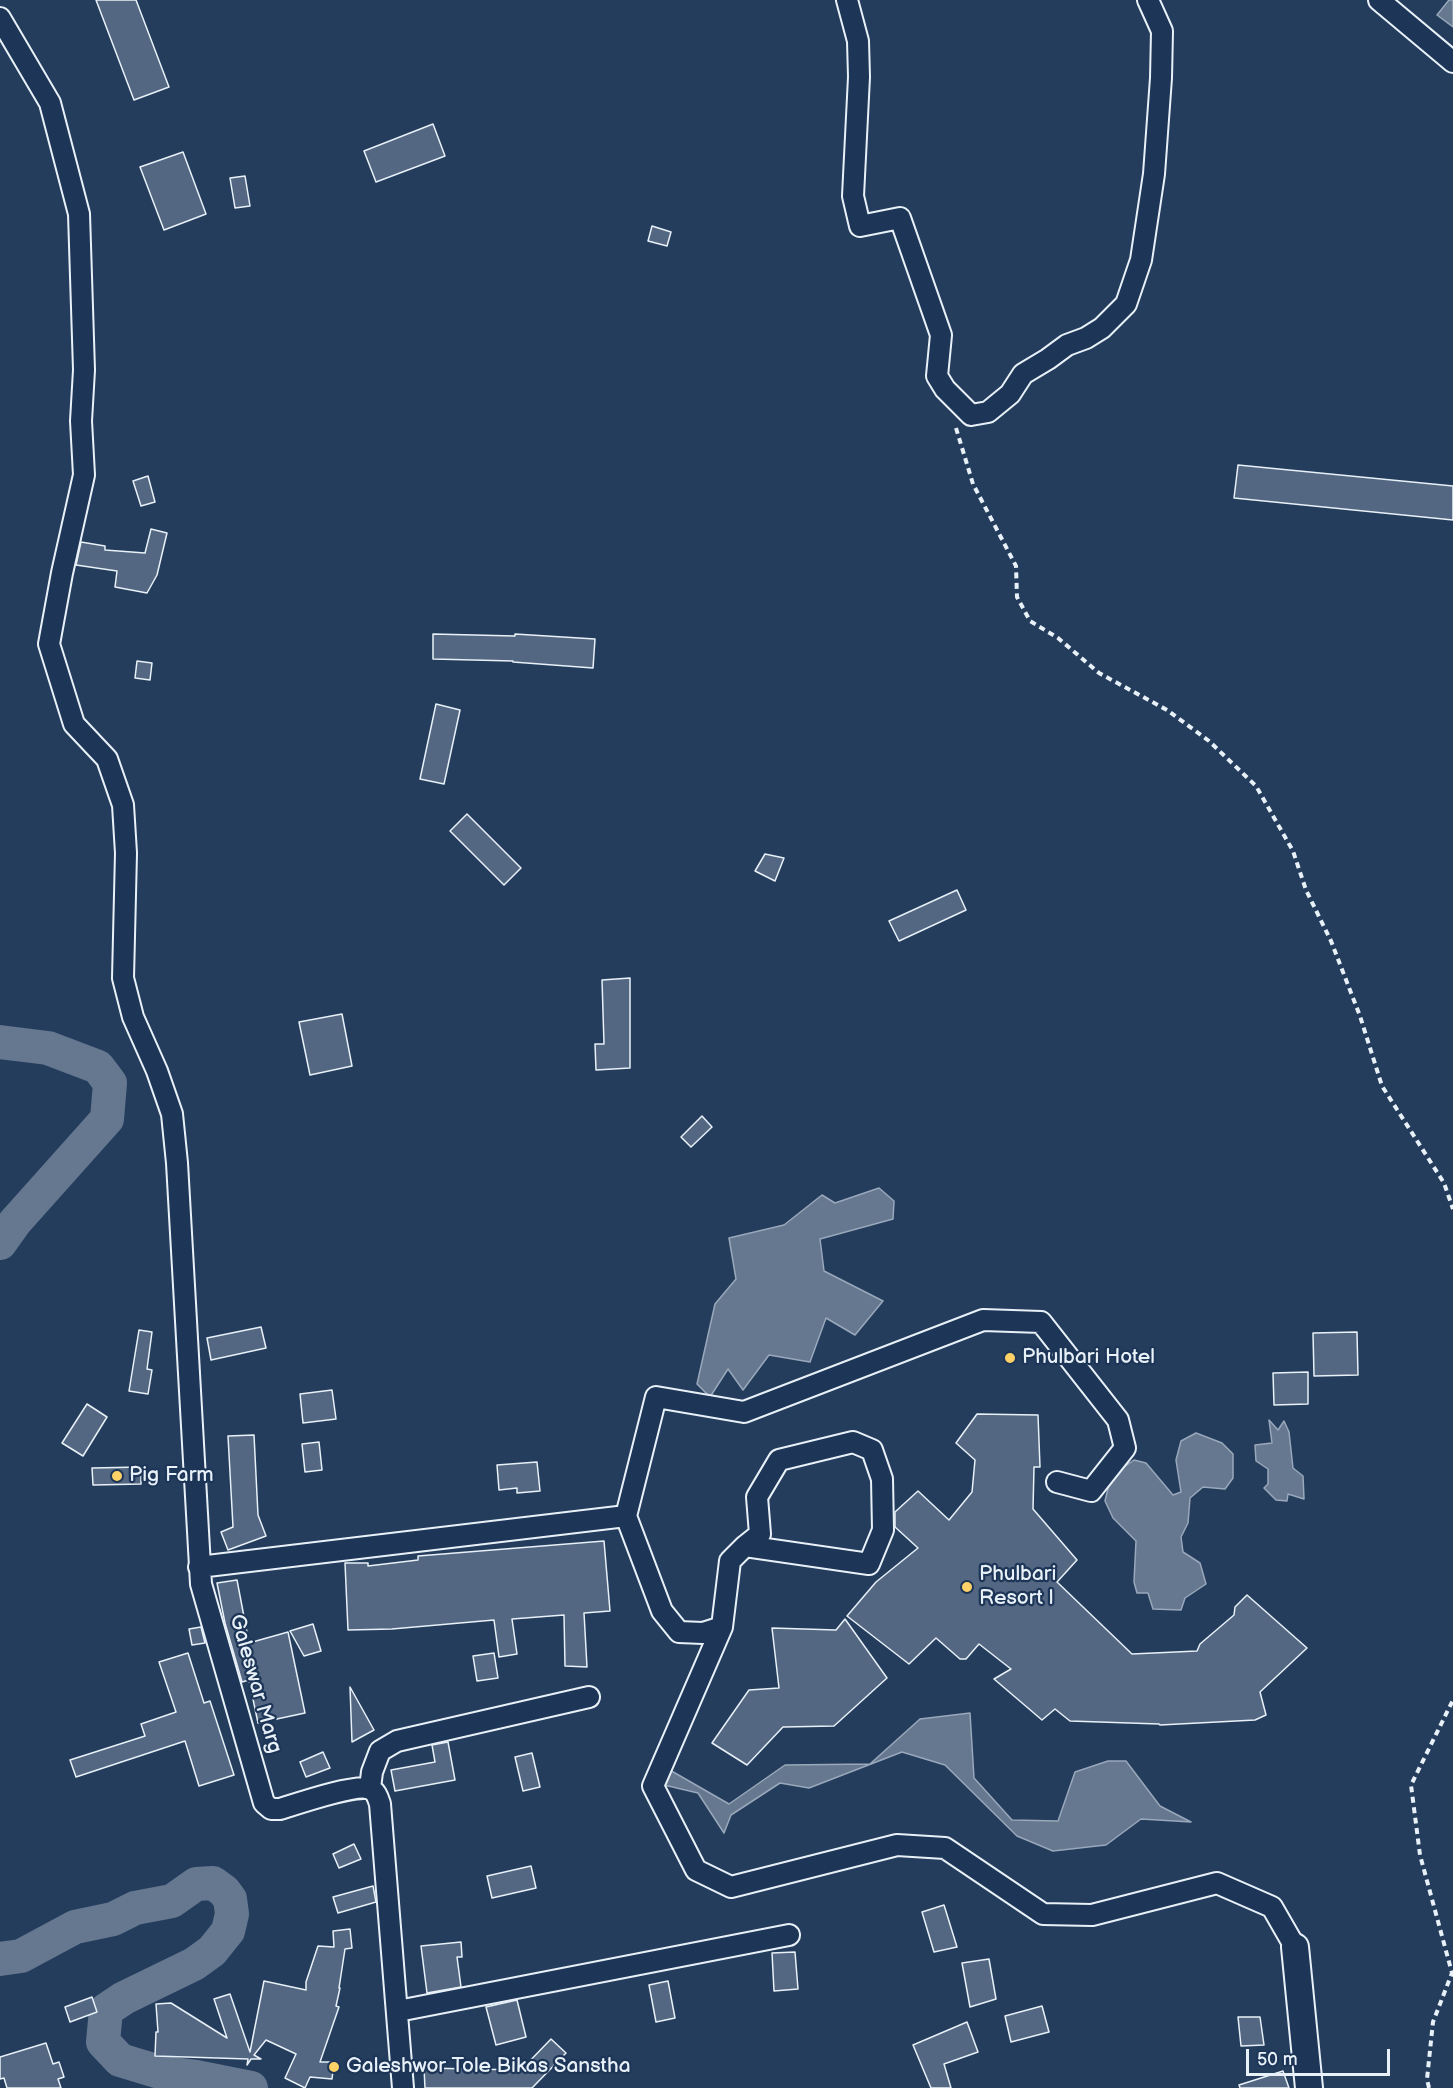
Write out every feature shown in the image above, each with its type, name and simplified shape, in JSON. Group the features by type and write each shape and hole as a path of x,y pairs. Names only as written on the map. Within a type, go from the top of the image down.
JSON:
{"main road":[{"path":"1295,1947 1309,2088"}],"street":[{"path":"847,0 858,41 859,77 853,196 860,226 900,218 941,335 937,376 945,389 971,415 988,412 1010,394 1023,374 1048,360 1067,345 1086,338 1102,328 1126,304 1141,260 1154,174 1162,31 1148,0"},
{"path":"1379,0 1453,62"},
{"name":"Galeswar Marg","path":"0,18 50,103 79,214 84,370 81,421 84,475 49,644 74,724 107,759 123,805 126,853 123,978 133,1017 157,1071 172,1114 177,1163 201,1584 264,1803 270,1809 280,1809 356,1788 370,1788"},
{"path":"723,1627 703,1633 679,1632 662,1611 626,1516 656,1397 744,1412 983,1320 1041,1322 1118,1420 1125,1448 1091,1491 1057,1482"},
{"path":"745,1546 869,1564 883,1530 882,1479 872,1450 853,1442 779,1460 757,1497 760,1534 745,1546 730,1561 723,1627 653,1786 696,1870 731,1887 897,1845 945,1848 1043,1914 1092,1915 1217,1883 1272,1907 1295,1947"},
{"path":"199,1567 626,1516"},
{"path":"403,2088 380,1804 377,1795 370,1788 372,1772 380,1751 397,1741 589,1698"},
{"path":"398,2011 789,1935"}],"path":[{"path":"954,421 973,484 1016,566 1017,597 1030,621 1058,638 1099,673 1167,710 1209,741 1256,786 1293,850 1306,890 1330,940 1360,1016 1382,1086 1444,1183 1453,1209"},
{"path":"1429,2088 1427,2079 1433,2022 1452,1973 1420,1855 1411,1785 1453,1701"}],"water":[{"path":"1449,0 1453,0 1453,27 1437,15"},
{"path":"879,1188 894,1201 893,1219 820,1239 824,1271 883,1301 855,1335 826,1318 810,1362 769,1355 743,1390 728,1369 710,1397 697,1384 715,1304 736,1279 729,1238 784,1225 822,1195 835,1203"},
{"path":"1269,1420 1278,1430 1284,1421 1289,1432 1293,1468 1303,1476 1304,1499 1288,1494 1287,1501 1276,1500 1264,1488 1268,1484 1268,1469 1256,1461 1255,1445 1272,1443"},
{"path":"1196,1433 1222,1443 1233,1454 1233,1478 1225,1489 1203,1487 1190,1498 1188,1523 1181,1537 1183,1552 1200,1563 1206,1584 1185,1598 1181,1610 1153,1609 1148,1593 1137,1593 1134,1582 1136,1541 1113,1518 1105,1501 1111,1476 1134,1460 1146,1463 1173,1495 1181,1492 1176,1460 1181,1441"},
{"path":"970,1713 974,1778 1012,1820 1058,1821 1075,1772 1108,1761 1126,1761 1160,1806 1191,1822 1141,1819 1106,1845 1053,1851 1017,1836 945,1765 902,1752 809,1788 780,1783 731,1815 724,1833 698,1793 664,1785 668,1769 729,1804 785,1765 870,1764 920,1719"}],"building":[{"path":"96,0 136,0 169,87 134,100"},
{"path":"433,124 445,156 376,182 364,151"},
{"path":"183,152 206,214 164,230 140,167"},
{"path":"245,176 250,206 235,208 230,178"},
{"path":"652,226 671,232 667,246 648,241"},
{"path":"1238,465 1453,486 1453,520 1234,498"},
{"path":"148,476 155,502 141,506 133,481"},
{"path":"151,529 167,533 157,575 147,593 115,587 117,571 76,565 81,542 105,546 105,550 145,553"},
{"path":"433,634 515,636 515,634 595,639 593,668 513,661 433,659"},
{"path":"137,661 152,663 150,680 135,678"},
{"path":"436,704 460,710 444,784 420,779"},
{"path":"467,814 521,868 504,885 450,831"},
{"path":"765,854 784,858 775,881 755,871"},
{"path":"957,890 966,910 899,941 889,921"},
{"path":"630,978 630,1068 596,1070 595,1044 604,1044 602,980"},
{"path":"342,1014 352,1066 310,1075 299,1022"},
{"path":"702,1116 712,1127 691,1147 681,1137"},
{"path":"261,1327 266,1348 211,1360 207,1338"},
{"path":"139,1330 152,1332 147,1369 152,1370 148,1394 129,1391"},
{"path":"1357,1332 1358,1375 1314,1376 1313,1333"},
{"path":"1308,1372 1308,1404 1274,1405 1273,1373"},
{"path":"332,1390 336,1419 303,1423 300,1394"},
{"path":"87,1404 107,1417 83,1456 62,1443"},
{"name":"Phulbari Resort l","path":"977,1414 1038,1415 1040,1467 1034,1467 1033,1509 1077,1560 1057,1582 1132,1654 1197,1651 1200,1644 1234,1615 1235,1607 1247,1595 1307,1648 1260,1692 1266,1715 1255,1720 1160,1725 1070,1721 1055,1709 1042,1720 994,1679 1011,1669 979,1644 966,1659 960,1659 936,1638 909,1664 847,1616 876,1582 918,1548 895,1527 895,1512 918,1491 949,1520 972,1492 975,1460 956,1443"},
{"path":"254,1435 258,1515 266,1536 228,1550 221,1532 233,1527 228,1436"},
{"path":"319,1442 322,1470 305,1472 302,1444"},
{"path":"537,1462 540,1491 517,1493 517,1488 499,1490 497,1465"},
{"name":"Pig Farm","path":"141,1467 141,1484 93,1485 92,1468"},
{"path":"604,1541 610,1611 584,1613 587,1667 565,1666 564,1615 512,1619 517,1654 499,1657 494,1620 392,1629 348,1630 345,1563 368,1563 368,1566 418,1560 418,1556"},
{"path":"237,1580 249,1643 288,1632 305,1713 258,1723 249,1680 242,1682 225,1623 217,1583"},
{"path":"845,1619 887,1678 834,1726 783,1727 747,1765 712,1743 749,1690 779,1688 772,1628 836,1630"},
{"path":"313,1624 321,1651 304,1656 290,1631"},
{"path":"201,1627 205,1643 192,1645 189,1629"},
{"path":"188,1653 204,1703 210,1701 234,1775 199,1786 185,1741 76,1777 70,1760 145,1736 141,1724 176,1712 159,1662"},
{"path":"494,1653 498,1678 477,1681 473,1656"},
{"path":"350,1687 374,1730 352,1742"},
{"path":"448,1742 455,1780 395,1791 391,1770 435,1762 432,1745"},
{"path":"323,1752 330,1768 306,1777 300,1762"},
{"path":"532,1753 540,1787 523,1791 515,1757"},
{"path":"354,1844 361,1859 339,1868 333,1854"},
{"path":"531,1866 536,1888 492,1898 487,1876"},
{"path":"373,1886 376,1902 338,1913 333,1897"},
{"path":"944,1905 957,1947 934,1952 922,1912"},
{"path":"350,1929 352,1948 345,1949 336,2006 339,2007 320,2062 334,2062 332,2079 310,2077 305,2088 285,2078 296,2054 266,2040 254,2055 261,2059 251,2059 247,2065 248,2059 155,2056 156,2032 158,2032 156,2004 171,2003 227,2038 214,1999 230,1994 250,2052 264,1981 306,1990 306,1982 318,1946 334,1947 333,1931"},
{"path":"461,1942 462,1957 457,1957 461,1987 427,1993 421,1946"},
{"path":"795,1952 798,1989 774,1991 772,1953"},
{"path":"989,1959 996,1999 970,2007 962,1963"},
{"path":"668,1981 675,2018 656,2022 649,1985"},
{"path":"92,1997 97,2012 70,2022 65,2007"},
{"path":"517,2000 526,2037 496,2045 486,2007"},
{"path":"1042,2006 1049,2032 1011,2042 1005,2016"},
{"path":"1238,2017 1260,2017 1264,2045 1241,2046"},
{"path":"967,2022 978,2052 944,2064 951,2088 931,2088 913,2045"},
{"path":"551,2039 566,2053 532,2088 425,2088 424,2068 521,2070"},
{"path":"46,2043 53,2064 59,2062 64,2077 58,2079 61,2088 7,2088 4,2078 0,2079 0,2057"},
{"path":"1283,2071 1289,2088 1240,2088 1239,2085"}],"waterway":[{"path":"0,1042 48,1048 98,1067 110,1083 107,1119 15,1222 0,1243"},
{"path":"0,1959 21,1956 75,1927 113,1919 135,1908 172,1901 196,1884 213,1883 230,1899 232,1914 228,1931 212,1951 194,1964 124,1998 106,2010 103,2042 120,2060 163,2073 251,2088"}],"place":[{"name":"Phulbari Hotel","path":"1010,1358"},
{"name":"Pig Farm","path":"117,1476"},
{"name":"Phulbari Resort l","path":"967,1587"},
{"name":"Galeshwor Tole Bikas Sanstha","path":"334,2067"}]}
